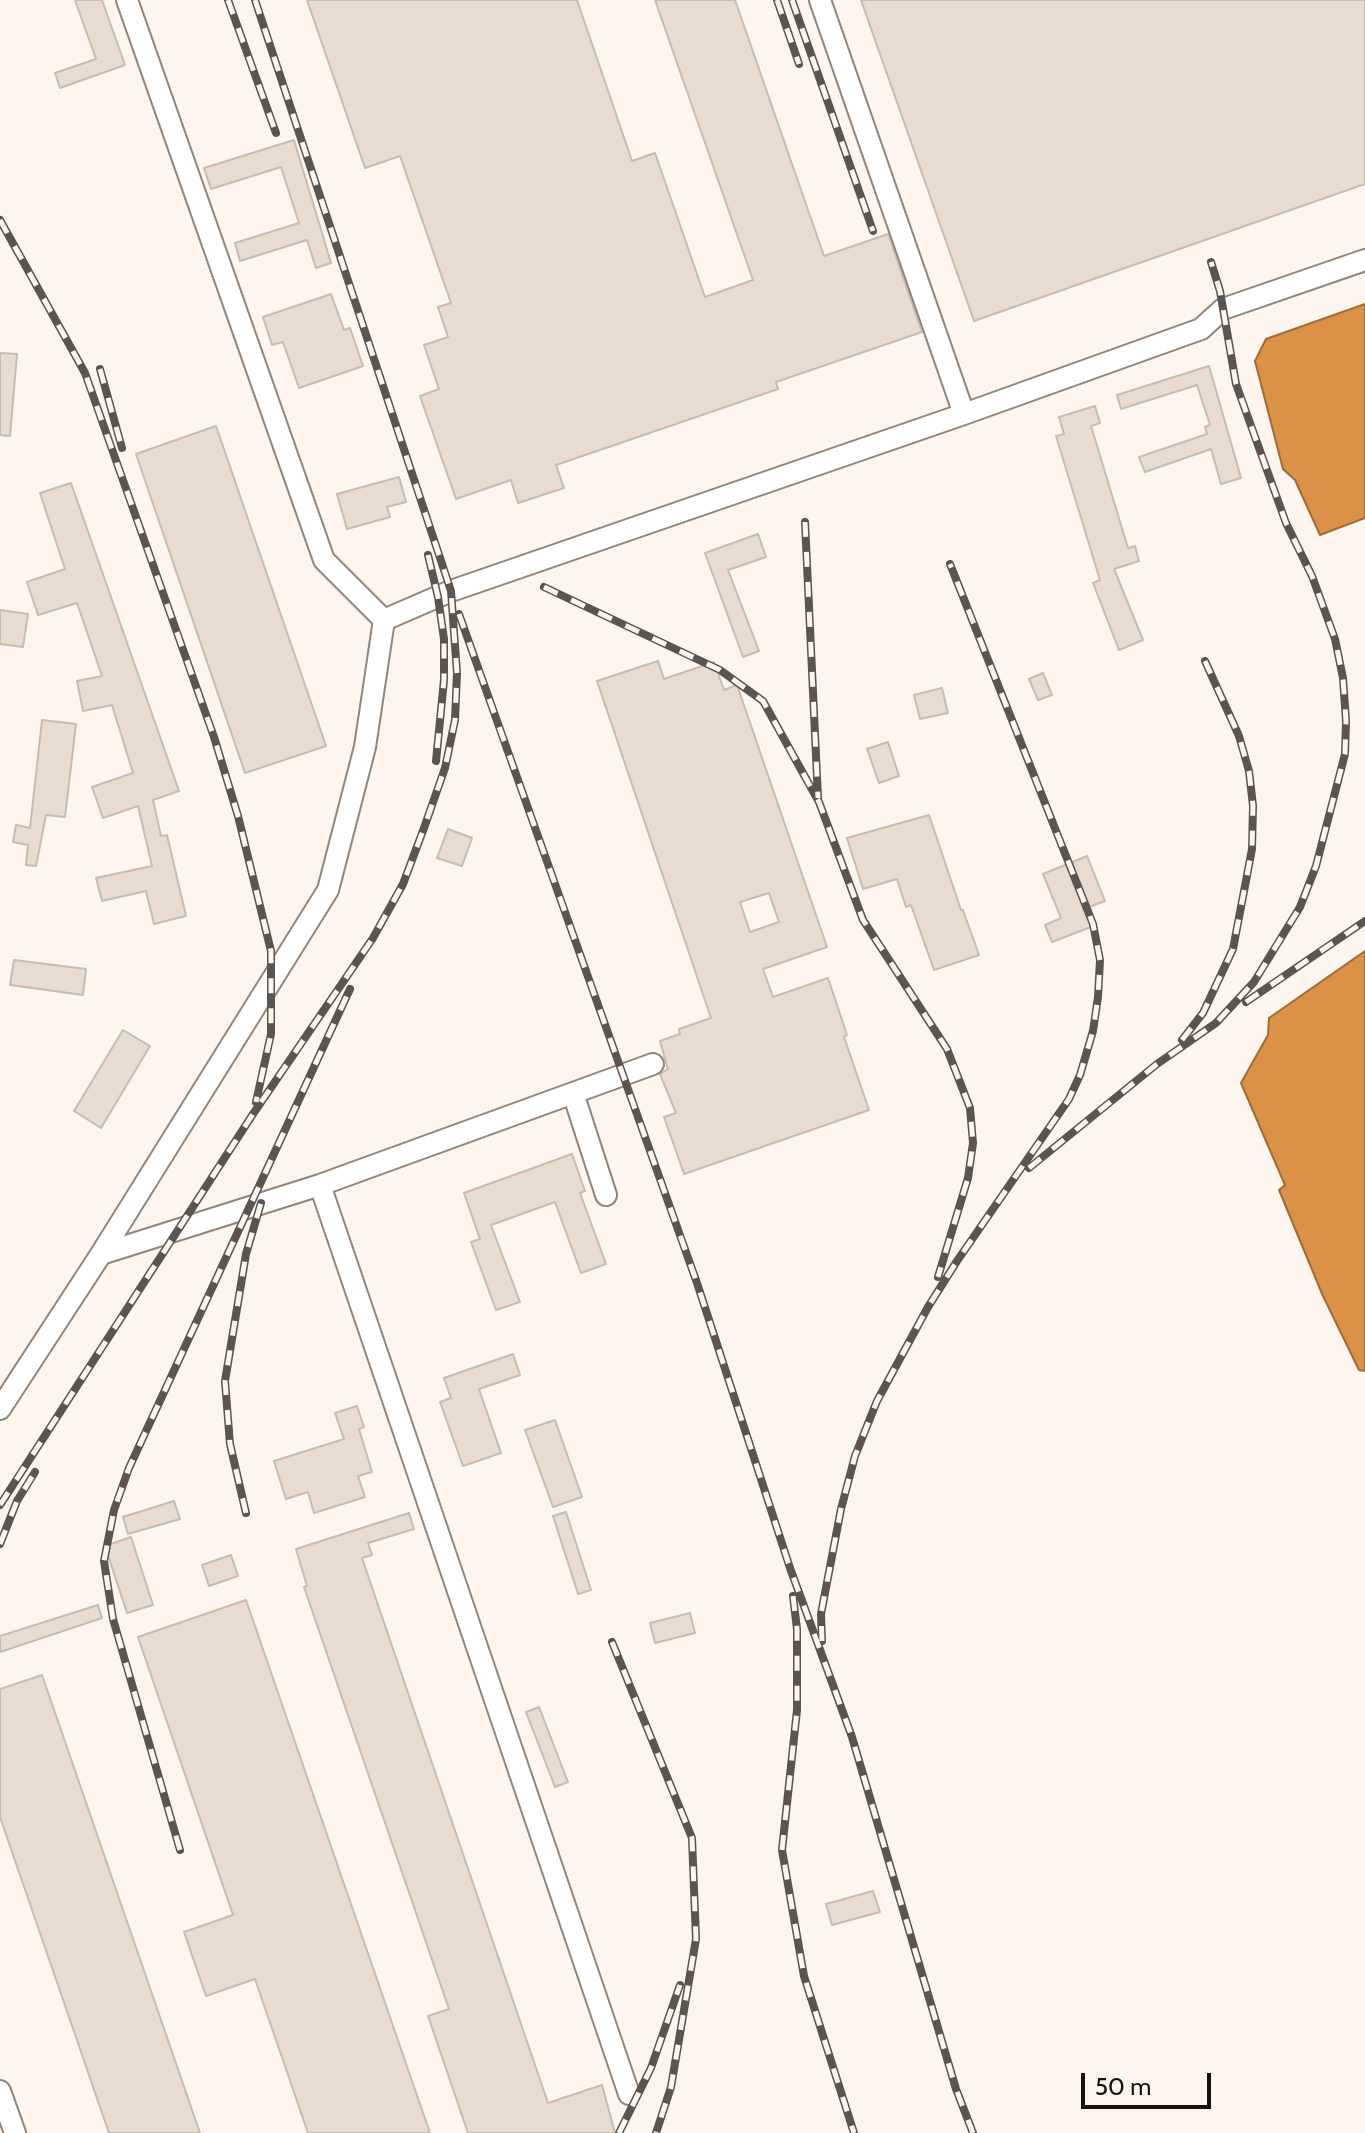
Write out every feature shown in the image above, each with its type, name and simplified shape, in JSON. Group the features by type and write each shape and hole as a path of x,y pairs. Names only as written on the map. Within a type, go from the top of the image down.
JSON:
{"lane":[{"path":"127,0 324,560 384,620"},
{"path":"820,0 964,414"},
{"path":"384,620 451,591 1201,329 1223,309 1365,260"},
{"path":"0,1409 101,1254 328,890 365,747 384,620"},
{"path":"101,1254 320,1185 653,1064"},
{"path":"573,1093 606,1195"},
{"path":"320,1185 629,2094"},
{"path":"0,2091 15,2133"}],"shaded area":[{"path":"1365,304 1365,518 1320,535 1295,480 1283,469 1255,361 1266,339"},
{"path":"1365,951 1365,1371 1359,1370 1323,1296 1279,1190 1285,1185 1241,1083 1268,1035 1269,1018"}],"building":[{"path":"75,0 102,0 125,65 60,88 55,73 96,59"},
{"path":"307,0 577,0 632,161 655,153 705,297 753,280 655,0 735,0 824,256 888,234 922,332 776,382 778,389 556,465 564,488 518,503 511,480 456,499 420,396 439,389 424,345 448,337 438,307 451,303 400,156 365,168"},
{"path":"861,0 1365,0 1365,184 974,321"},
{"path":"294,140 331,263 316,268 307,240 240,261 235,243 299,223 281,167 211,189 204,168"},
{"path":"331,294 344,330 350,328 363,366 299,388 283,342 272,345 263,317"},
{"path":"0,353 17,354 10,436 0,435"},
{"path":"1209,366 1241,478 1221,484 1211,449 1145,472 1139,457 1207,434 1205,427 1210,425 1197,385 1121,409 1117,395"},
{"path":"1095,406 1100,423 1091,426 1128,548 1135,546 1139,561 1114,569 1143,640 1119,650 1093,583 1100,580 1056,436 1064,434 1059,417"},
{"path":"216,426 326,746 245,773 136,454"},
{"path":"399,477 406,502 387,507 390,517 347,529 337,494"},
{"path":"71,483 179,791 153,800 161,836 167,835 186,916 154,924 146,891 102,901 96,878 152,866 138,806 103,818 92,787 133,773 112,705 83,711 77,681 102,676 77,603 38,615 27,582 65,569 40,493"},
{"path":"758,534 766,557 728,570 759,651 743,657 705,553"},
{"path":"0,610 28,614 23,647 0,644"},
{"path":"658,661 664,679 714,662 724,690 737,685 827,947 763,969 773,997 828,978 869,1110 684,1174 664,1117 676,1113 660,1074 668,1069 660,1041 680,1034 679,1029 711,1018 597,681","holes":["769,893 779,922 750,932 740,902"]},
{"path":"1043,673 1052,695 1038,700 1029,679"},
{"path":"942,688 948,713 920,719 914,695"},
{"path":"42,720 76,724 65,817 46,815 36,866 26,865 28,845 13,842 16,825 30,828"},
{"path":"888,742 899,776 879,783 867,749"},
{"path":"929,815 979,955 934,970 911,905 906,907 897,879 863,889 847,838"},
{"path":"448,829 472,838 462,866 437,858"},
{"path":"1087,856 1105,901 1089,907 1096,925 1052,942 1045,925 1061,918 1043,874"},
{"path":"14,960 86,969 83,995 10,985"},
{"path":"123,1030 150,1046 101,1128 74,1111"},
{"path":"572,1154 585,1191 580,1193 606,1264 581,1273 555,1202 491,1225 520,1302 496,1310 471,1242 480,1239 464,1193"},
{"path":"513,1354 520,1375 479,1389 501,1453 463,1466 440,1402 451,1398 444,1378"},
{"path":"357,1406 364,1427 359,1429 372,1472 358,1476 365,1497 314,1513 308,1492 286,1499 274,1461 344,1439 335,1413"},
{"path":"555,1420 582,1497 553,1507 525,1430"},
{"path":"174,1501 180,1519 128,1534 123,1517"},
{"path":"566,1512 591,1590 578,1594 553,1516"},
{"path":"409,1513 414,1529 368,1543 372,1555 362,1558 548,2103 602,2085 615,2133 468,2133 428,2016 449,2009 304,1587 307,1586 296,1549"},
{"path":"131,1537 153,1605 127,1613 105,1546"},
{"path":"231,1555 238,1576 209,1586 202,1565"},
{"path":"246,1600 430,2133 308,2133 255,1979 206,1996 184,1932 233,1915 138,1637"},
{"path":"98,1605 102,1618 0,1652 0,1636"},
{"path":"690,1613 695,1633 655,1643 650,1623"},
{"path":"42,1675 200,2133 109,2133 0,1817 0,1689"},
{"path":"539,1707 568,1782 555,1787 526,1712"},
{"path":"873,1891 880,1912 832,1925 826,1904"}],"railway":[{"path":"228,0 276,133"},
{"path":"0,1505 253,1114 373,938 403,884 445,768 455,720 457,673 451,591 255,0"},
{"path":"777,0 799,64"},
{"path":"792,0 873,231"},
{"path":"0,220 85,373 214,737 238,816 271,951 271,1034 256,1102"},
{"path":"1029,1168 1157,1064 1216,1023 1254,982 1300,907 1316,866 1345,754 1343,678 1335,639 1312,576 1286,523 1236,384 1220,291 1211,262"},
{"path":"100,369 122,448"},
{"path":"805,522 818,798"},
{"path":"428,555 444,639 444,680 436,761"},
{"path":"822,1641 821,1614 841,1509 855,1456 877,1401 957,1261 1069,1099 1093,1031 1098,997 1100,960 1093,924 950,564"},
{"path":"544,587 720,670 763,701 819,802 863,920 947,1049 970,1108 973,1143 968,1178 938,1277"},
{"path":"459,614 697,1283 790,1568 852,1737 956,2089 973,2133"},
{"path":"1182,1040 1203,1013 1233,949 1252,849 1253,806 1249,771 1239,736 1205,661"},
{"path":"1246,1002 1365,921"},
{"path":"180,1850 113,1619 104,1561 114,1510 129,1468 350,989"},
{"path":"246,1513 230,1444 225,1381 246,1254 261,1203"},
{"path":"0,1544 17,1501 35,1472"},
{"path":"793,1596 797,1629 797,1710 782,1850 804,1976 854,2133"},
{"path":"612,1642 692,1838 696,1939 671,2087 656,2133"},
{"path":"619,2133 651,2068 680,1985"}]}
